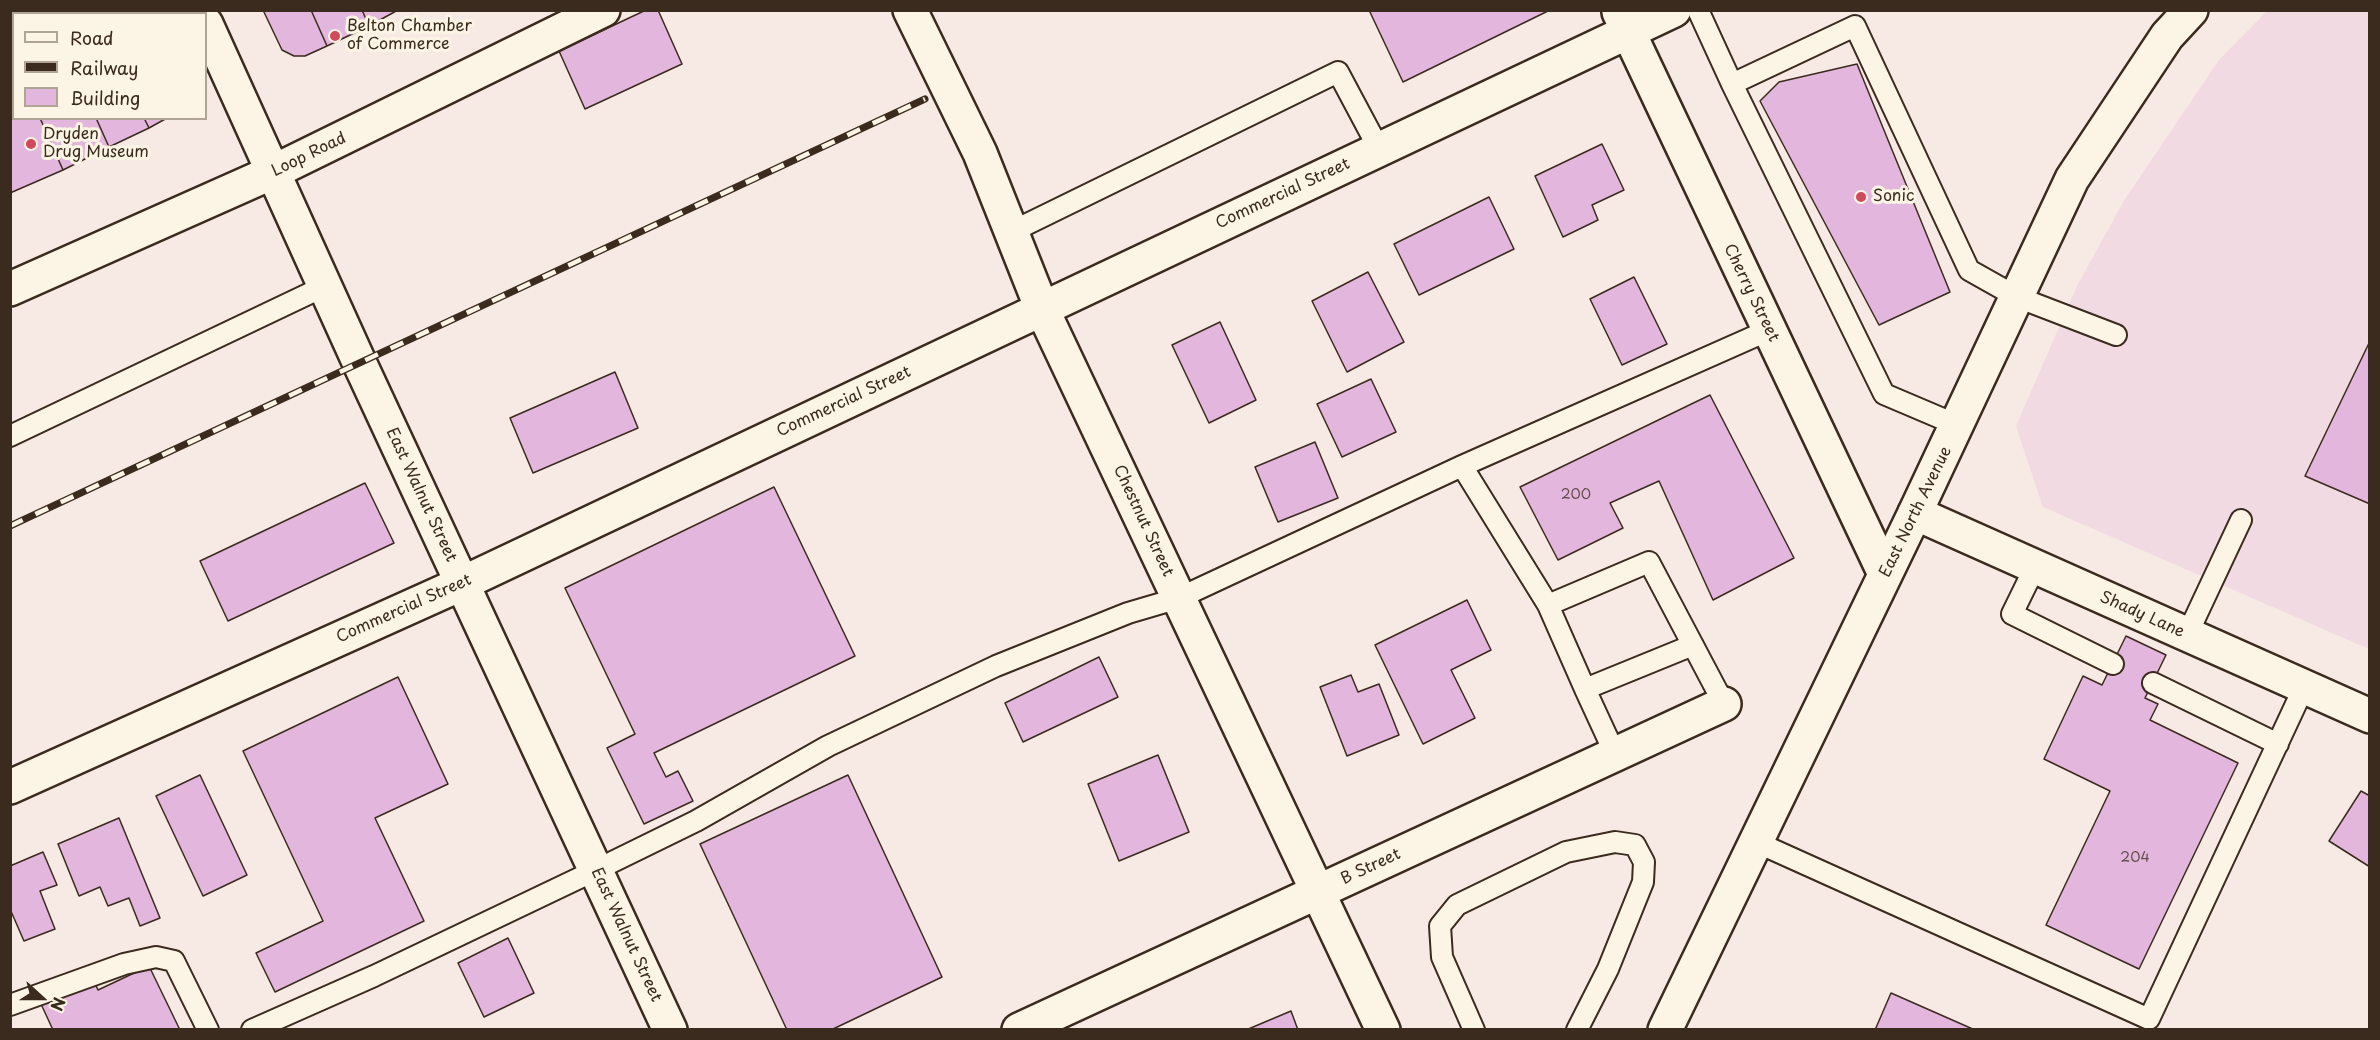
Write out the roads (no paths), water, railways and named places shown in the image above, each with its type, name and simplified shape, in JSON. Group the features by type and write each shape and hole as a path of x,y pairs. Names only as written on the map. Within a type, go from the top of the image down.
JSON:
{"street":[{"name":"Loop Road","path":"10,289 273,172 603,10"},
{"name":"Chestnut Street","path":"910,10 980,153 1042,309 1383,1029"},
{"name":"Commercial Street","path":"10,787 463,583 1042,309 1379,148 1623,21 1674,10"},
{"name":"East North Avenue","path":"1665,1029 1886,574 2073,179 2167,36 2191,10"},
{"name":"Cherry Street","path":"1623,21 1886,574"},
{"name":"East Walnut Street","path":"207,26 670,1029"},
{"name":"Shady Lane","path":"1915,513 2370,716"},
{"name":"B Street","path":"1019,1029 1724,704"}],"lane":[{"path":"1698,10 1884,394 1957,425"},
{"path":"1732,84 1852,18 1969,270 2017,297 2116,335"},
{"path":"1011,231 1338,72 1379,148"},
{"path":"10,436 325,286"},
{"path":"252,1029 374,976 596,870 696,821 828,746 996,666 1128,613 1179,598 1462,466 1769,330"},
{"path":"1462,466 1548,605 1614,754"},
{"path":"2187,635 2241,520"},
{"path":"1548,605 1649,562 1724,704"},
{"path":"2035,567 2012,615 2113,664"},
{"path":"1585,689 1693,645"},
{"path":"2153,683 2278,744"},
{"path":"1756,842 2149,1018 2304,687"},
{"path":"1474,1029 1442,957 1440,926 1457,905 1566,852 1615,842 1635,845 1644,862 1643,882 1608,969 1577,1029"},
{"path":"10,1005 124,964 156,957 174,960 208,1029"}],"railway":[{"path":"10,526 925,99"}],"place":[{"name":"Belton Chamber of Commerce","path":"335,36"},
{"name":"Dryden Drug Museum","path":"31,144"},
{"name":"Sonic","path":"1861,197"}]}
